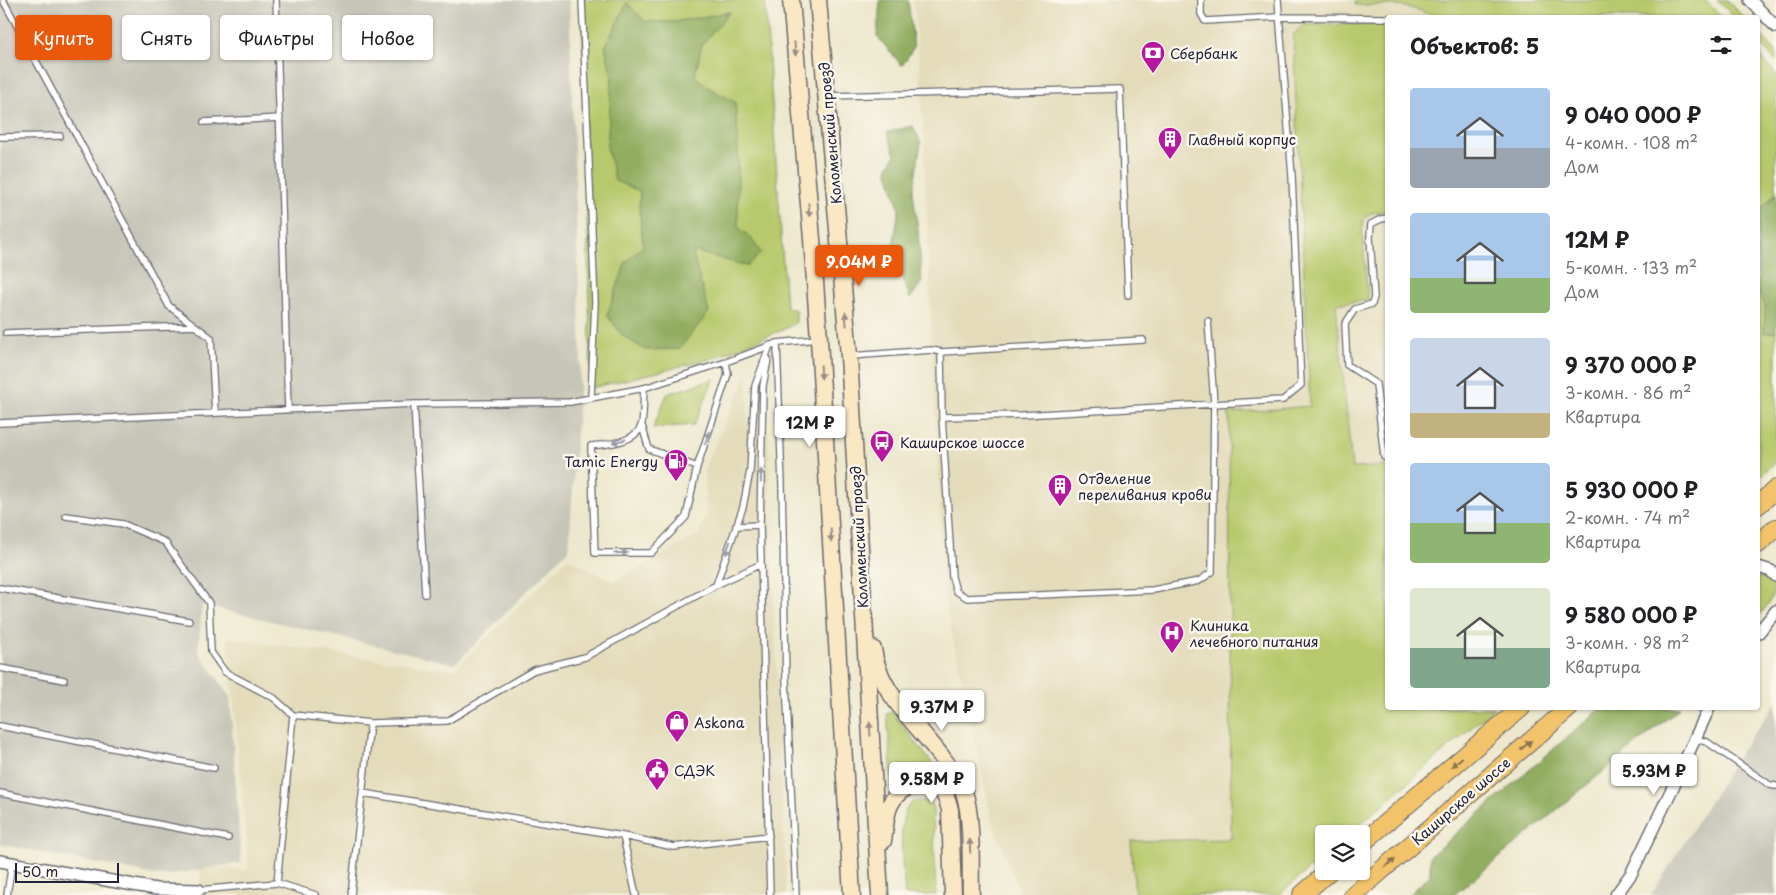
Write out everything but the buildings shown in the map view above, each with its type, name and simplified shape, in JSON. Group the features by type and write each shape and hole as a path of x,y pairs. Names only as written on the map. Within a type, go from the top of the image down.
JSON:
{"main road":[{"name":"Коломенский проезд","path":"791,0 819,339 852,895"},
{"name":"Коломенский проезд","path":"818,0 828,96 849,356 880,895"},
{"path":"1760,503 1776,489"},
{"path":"1760,542 1776,528"},
{"path":"862,577 874,660 881,678 900,706 952,770 964,792 968,812 971,895"},
{"path":"1370,836 1519,710"},
{"name":"Каширское шоссе","path":"1353,895 1567,710"},
{"path":"878,865 890,804 897,793 911,784 927,783 933,785 939,788 946,797 950,810 953,895"},
{"path":"1302,895 1320,880"}],"street":[{"path":"1750,0 1776,27"},
{"path":"1760,567 1771,571 1776,576"},
{"path":"1760,631 1776,611"},
{"path":"1616,895 1631,874 1708,710"},
{"path":"0,861 156,892 199,890"}],"lane":[{"path":"3,0 169,306 211,338 216,413"},
{"path":"276,0 288,410"},
{"path":"582,0 594,302 591,398"},
{"path":"1201,0 1201,14 1205,22 1280,17 1385,18"},
{"path":"942,417 1023,415 1283,400 1301,385 1292,176 1278,0"},
{"path":"828,96 1120,89 1128,295"},
{"path":"204,122 280,118"},
{"path":"0,137 60,136"},
{"path":"1385,218 1371,224 1370,237 1374,297 1372,304 1355,309 1345,324 1347,365 1376,384 1385,457"},
{"path":"941,352 942,417 952,578 956,591 966,598 1154,590 1199,582 1212,572 1214,403 1208,321"},
{"path":"6,333 195,326"},
{"path":"0,423 414,404 570,402 644,388 726,362 774,344 819,339"},
{"path":"849,356 1143,340"},
{"path":"770,895 760,525 763,386 774,344"},
{"path":"716,585 743,507 750,471 754,386 774,344"},
{"path":"774,344 782,485 786,680 796,895"},
{"path":"642,426 630,439 591,446 595,554 651,553 686,517 697,467 728,374 726,362"},
{"path":"644,388 642,426 649,449 697,467"},
{"path":"414,404 425,594"},
{"path":"66,516 123,524 165,542 209,603 211,652 226,672 274,698 293,715 370,724 447,721 534,670 586,657 716,585 761,564"},
{"path":"736,526 760,525"},
{"path":"0,588 189,621"},
{"path":"0,668 64,680"},
{"path":"277,883 293,715"},
{"path":"351,895 370,724"},
{"path":"0,726 214,768"},
{"path":"1695,738 1707,742 1770,785 1776,786"},
{"path":"0,793 228,838"},
{"path":"363,793 623,836 674,847 769,836"},
{"path":"623,836 636,895"},
{"path":"7,895 12,863"},
{"path":"199,890 277,883 316,895"}],"shaded area":[{"path":"0,0 569,0 581,358 569,549 455,664 202,605 198,651 230,696 241,863 161,876 0,844"},
{"path":"913,0 1705,0 1720,15 1385,15 1386,710 1203,895 1021,895 992,821 945,601 932,350 922,94"},
{"path":"747,374 749,433 769,431 769,493 786,895 200,895 200,867 249,870 228,638 454,670 568,558 613,582 697,536 707,515 704,469"},
{"path":"1776,703 1776,895 1651,895 1746,744"}],"green space":[{"path":"582,0 765,0 786,307 796,310 796,322 787,328 711,359 591,388"},
{"path":"880,0 908,0 914,47 902,66 877,36"},
{"path":"1355,0 1705,0 1720,15 1432,15 1406,7 1355,5"},
{"path":"1717,0 1727,0 1742,15 1732,15"},
{"path":"627,3 645,21 672,22 730,12 702,44 695,76 708,87 735,102 738,136 738,227 750,237 761,253 747,266 693,251 709,312 679,349 645,350 622,335 607,315 626,262 643,246 639,205 640,191 615,181 607,147 612,77 605,47"},
{"path":"1385,24 1385,211 1371,213 1364,219 1362,230 1368,300 1336,304 1352,468 1385,466 1385,710 1492,710 1359,825 1315,825 1315,864 1279,895 1135,895 1131,841 1231,839 1229,413 1310,406 1293,35 1303,25"},
{"path":"1760,34 1776,51 1776,61 1760,44"},
{"path":"1760,56 1776,74 1776,462 1760,476"},
{"path":"913,126 921,143 913,192 922,282 910,299 893,246 899,209 887,169 895,155 887,132"},
{"path":"1776,193 1776,332 1764,333 1765,306 1760,295 1760,210"},
{"path":"714,379 694,425 653,428 667,394"},
{"path":"1760,577 1768,579 1773,584 1773,594 1760,614"},
{"path":"1599,710 1678,710 1454,895 1409,895 1430,875 1430,856"},
{"path":"892,712 944,778 916,770 892,777 887,714"},
{"path":"929,801 933,808 936,895 905,895 902,860 904,817 907,808 913,802"}],"place":[{"name":"Сбербанк","path":"1153,74"},
{"name":"Главный корпус","path":"1170,160"},
{"name":"Каширское шоссе","path":"882,463"},
{"name":"Tamic Energy","path":"676,482"},
{"name":"Отделение переливания крови","path":"1060,507"},
{"name":"Клиника лечебного питания","path":"1172,654"},
{"name":"Askona","path":"677,743"},
{"name":"СДЭК","path":"657,791"}]}
